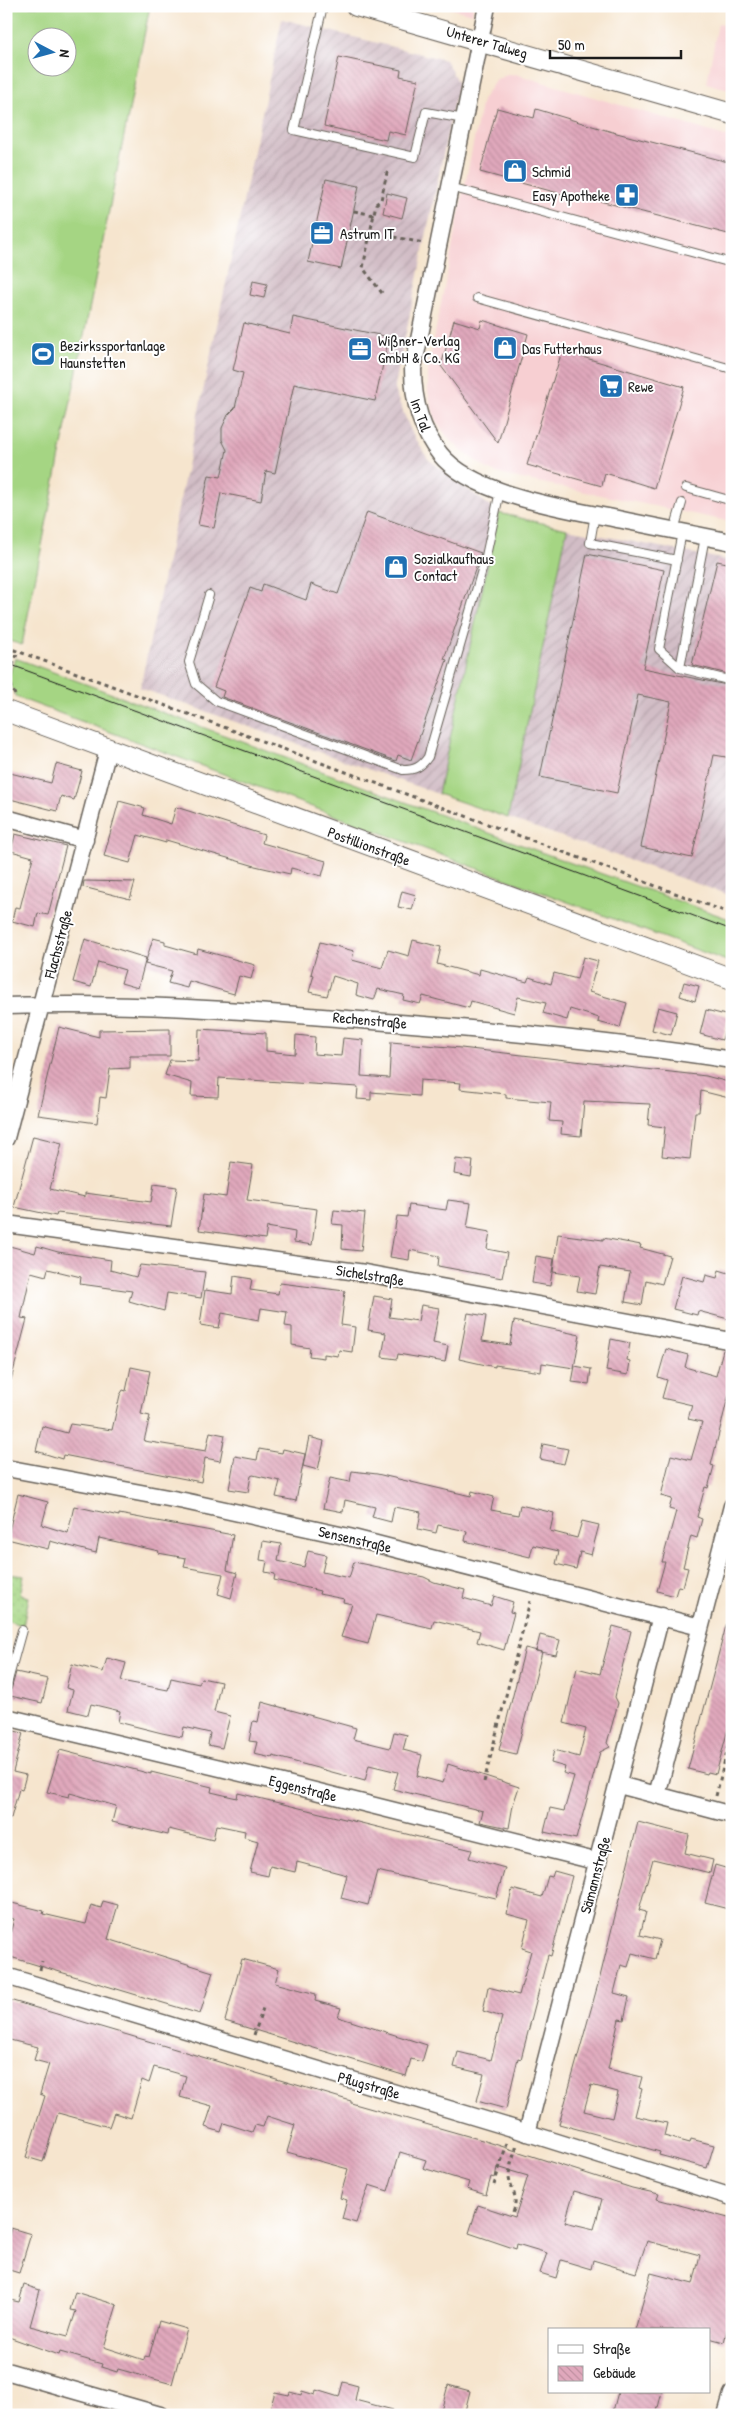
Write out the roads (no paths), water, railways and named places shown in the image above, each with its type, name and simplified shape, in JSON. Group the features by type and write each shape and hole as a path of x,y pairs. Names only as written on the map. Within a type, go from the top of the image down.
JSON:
{"street":[{"name":"Im Tal","path":"487,6 413,369 415,406 429,437 440,455 456,469 486,486 500,491 542,503 732,542"},
{"name":"Unterer Talweg","path":"368,8 732,114"},
{"name":"Postillionstraße","path":"11,704 108,750 732,979"},
{"name":"Flachsstraße","path":"6,1138 108,750"},
{"path":"6,818 85,840"},
{"name":"Rechenstraße","path":"6,1006 42,1005 242,1010 440,1026 732,1060"},
{"name":"Sichelstraße","path":"6,1224 365,1273 732,1341"},
{"name":"Sensenstraße","path":"6,1468 194,1503 348,1537 535,1583 700,1627"},
{"path":"656,1795 732,1506"},
{"name":"Sämannstraße","path":"520,2130 599,1862 661,1616"},
{"name":"Eggenstraße","path":"6,1717 303,1788 599,1862"},
{"path":"619,1785 732,1815"},
{"name":"Pflugstraße","path":"6,1976 520,2130 732,2197"},
{"path":"6,2371 160,2415"},
{"path":"726,2415 732,2394"}],"lane":[{"path":"322,6 294,130 415,157 426,112 464,119"},
{"path":"450,187 732,263"},
{"path":"477,298 732,369"},
{"path":"686,488 729,500"},
{"path":"209,595 189,662 196,684 203,692 216,701 272,722 403,770 414,770 422,765 428,757 486,556 500,491"},
{"path":"682,503 678,531 677,560 659,649 680,668 732,681"},
{"path":"595,514 590,543 677,560"},
{"path":"680,668 705,537"},
{"path":"6,1688 22,1630"}],"tram line":[{"path":"6,663 732,930"}],"place":[{"name":"Schmid","path":"515,171"},
{"name":"Easy Apotheke","path":"627,195"},
{"name":"Astrum IT","path":"322,233"},
{"name":"Das Futterhaus","path":"505,348"},
{"name":"Wißner-Verlag GmbH & Co. KG","path":"360,349"},
{"name":"Bezirkssportanlage Haunstetten","path":"43,354"},
{"name":"Rewe","path":"611,386"},
{"name":"Sozialkaufhaus Contact","path":"396,567"}]}
